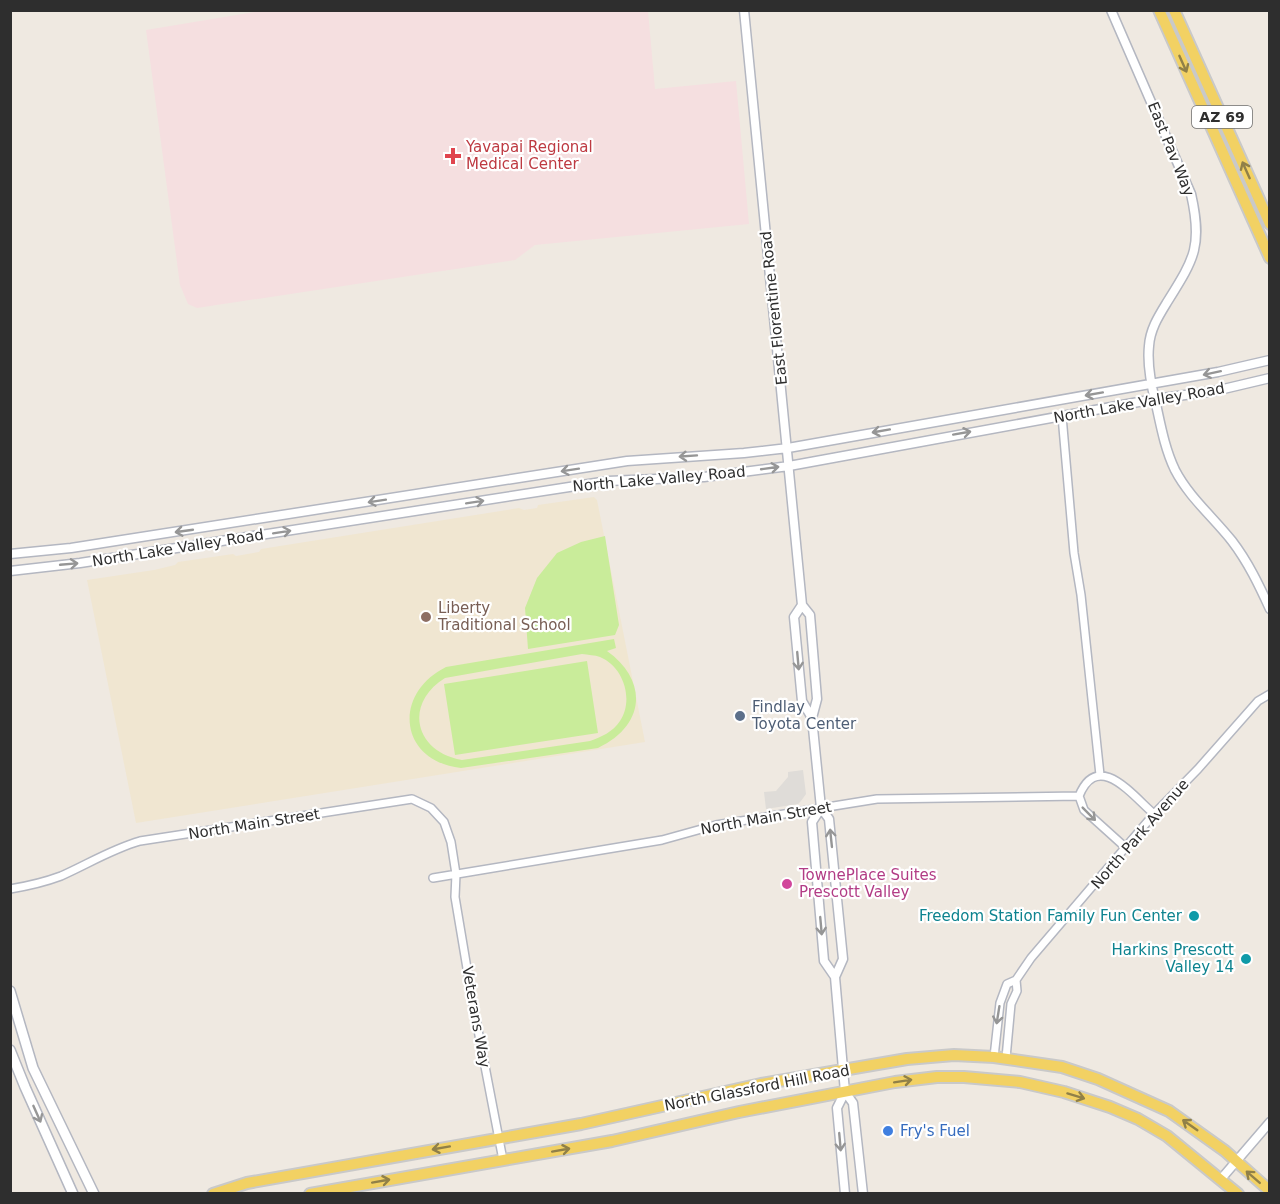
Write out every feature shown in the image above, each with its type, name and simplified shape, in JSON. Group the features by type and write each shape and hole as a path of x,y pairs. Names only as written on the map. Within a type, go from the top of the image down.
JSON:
{"main road":[{"name":"AZ 69","path":"1159,10 1269,258"},
{"name":"AZ 69","path":"1174,10 1269,224"},
{"path":"10,991 33,1068 93,1194"},
{"path":"10,1050 74,1194"},
{"name":"North Glassford Hill Road","path":"213,1194 258,1181 628,1115 761,1084 934,1056 1000,1058 1062,1067 1098,1079 1169,1111 1208,1138 1269,1191"},
{"path":"19,1073 33,1068"},
{"name":"North Glassford Hill Road","path":"310,1194 612,1141 739,1112 915,1079 964,1077 1020,1082 1064,1092 1110,1107 1138,1119 1167,1136 1238,1194"}],"street":[{"name":"East Florentine Road","path":"744,10 802,605 810,615 817,699 812,718 821,808 829,819 843,959 835,977 845,1092 853,1103 862,1194"},
{"name":"East Pav Way","path":"1111,10 1191,194 1196,216 1197,241 1188,269 1152,328 1149,344 1148,364 1166,447 1185,486 1232,541 1253,574 1269,609"},
{"name":"North Lake Valley Road","path":"10,554 71,548 627,461 788,448 1218,372 1269,360"},
{"name":"North Lake Valley Road","path":"10,571 80,563 608,481 704,477 789,465 1215,390 1269,378"},
{"path":"1062,416 1074,553 1081,595 1100,775"},
{"name":"East Florentine Road","path":"802,605 794,617 802,701 812,718"},
{"name":"North Park Avenue","path":"1000,1058 1000,1003 1007,984 1016,980 1031,958 1154,814 1198,769 1258,701 1269,694"},
{"path":"1125,847 1084,810 1079,796 1090,779 1100,775 1112,777 1154,814"},
{"name":"North Main Street","path":"433,878 662,840 716,825 877,799 1079,796"},
{"name":"North Main Street","path":"10,889 36,884 62,875 119,847 140,841 412,799 431,808 444,822 451,842 456,874"},
{"name":"East Florentine Road","path":"821,808 812,822 824,961 835,977"},
{"name":"Veterans Way","path":"456,874 455,897 503,1160"},
{"path":"1000,1058 1011,1004 1017,991 1016,980"},
{"name":"East Florentine Road","path":"845,1092 837,1108 845,1194"},
{"path":"1221,1179 1269,1122"}],"shaded area":[{"name":"Yavapai Regional Medical Center","path":"266,10 648,11 655,89 736,81 749,224 535,245 515,260 197,308 188,304 180,285 146,30"},
{"path":"594,497 597,500 645,742 136,823 87,580 154,570 175,565 178,562 233,554 236,556 259,552 261,549 519,508 524,510 537,508 538,505"},
{"path":"803,770 806,794 801,801 798,804 766,809 764,792 776,791 788,777 788,772"}],"green space":[{"path":"605,536 619,625 615,635 528,649 525,608 537,578 557,553 581,542"},
{"path":"614,639 616,648 607,651 621,663 630,676 635,689 636,702 633,716 614,739 598,748 461,768 440,763 425,753 415,740 410,725 411,709 417,693 429,679 446,667","holes":["582,654 598,656 608,662 621,676 624,685 626,694 624,713 617,725 602,736 590,741 462,760 446,755 425,737 420,726 423,701 445,678"]},
{"path":"587,661 598,733 455,755 444,684"}],"place":[{"name":"Yavapai Regional Medical Center","path":"453,156"},
{"name":"Liberty Traditional School","path":"426,617"},
{"name":"Findlay Toyota Center","path":"740,716"},
{"name":"TownePlace Suites Prescott Valley","path":"787,884"},
{"name":"Freedom Station Family Fun Center","path":"1194,916"},
{"name":"Harkins Prescott Valley 14","path":"1246,959"},
{"name":"Fry's Fuel","path":"888,1131"}]}
